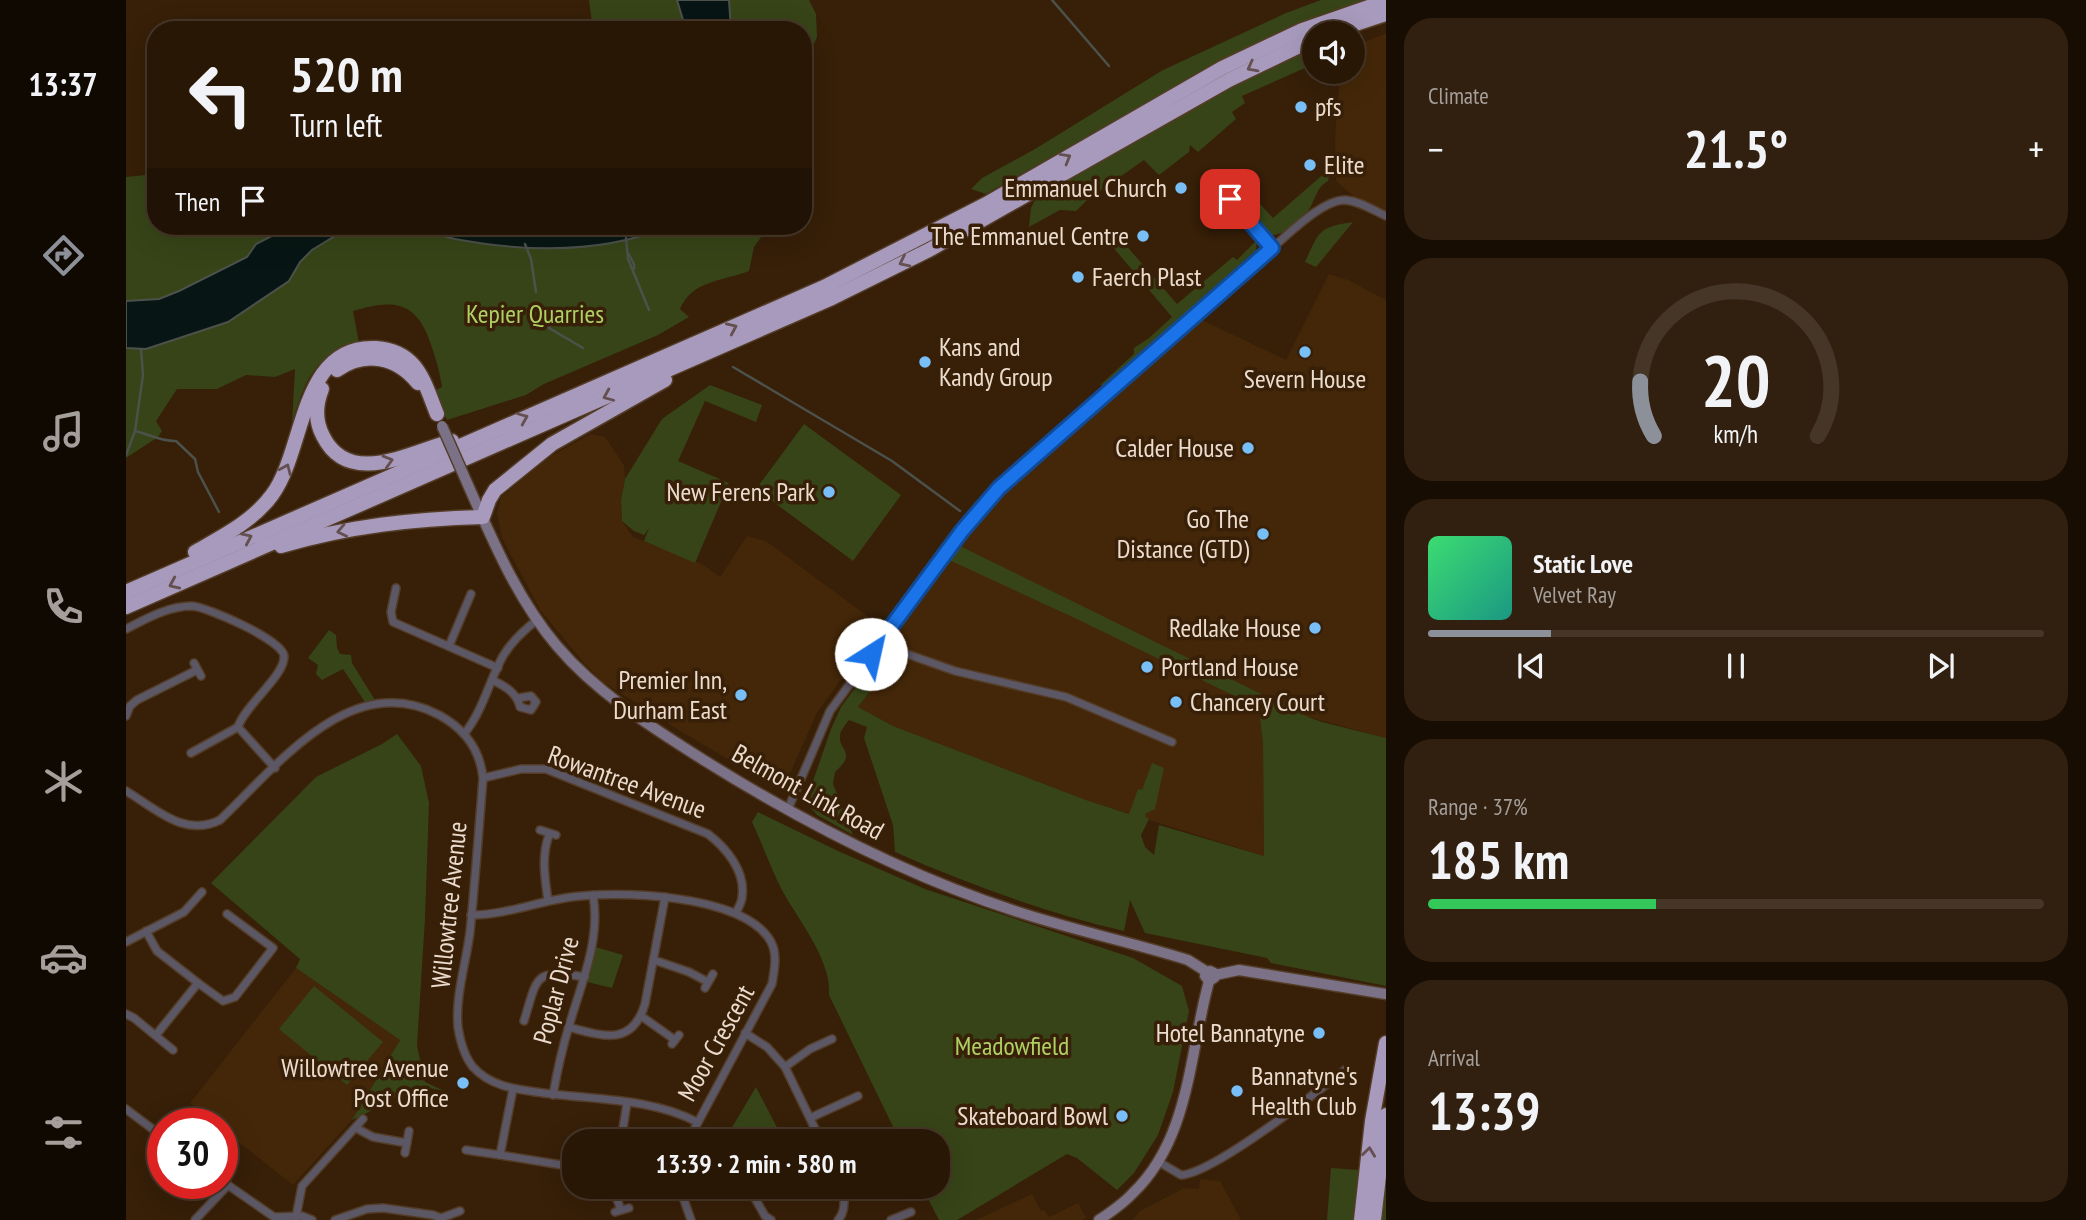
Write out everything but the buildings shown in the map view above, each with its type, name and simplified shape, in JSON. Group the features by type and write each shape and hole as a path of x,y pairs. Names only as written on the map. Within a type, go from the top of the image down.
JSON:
{"highway":[{"path":"126,592 824,287 986,204 1222,68 1302,30 1386,1"},
{"path":"1365,21 1386,14"},
{"path":"126,607 832,298 929,250 1229,80 1302,45"},
{"path":"222,563 346,530 423,519 483,517 495,490 552,444 675,374 756,332"},
{"path":"140,585 239,527 262,507 287,468 314,384 328,365 340,357 351,352 377,348 402,356 420,371 428,384 437,413"},
{"path":"437,413 411,374 400,366 372,358 345,365 333,373 324,384 317,412 318,426 324,439 344,459 357,464 371,465 492,431"},
{"path":"1361,1220 1374,1107 1386,1043"},
{"path":"1374,1220 1386,1115"}],"street":[{"path":"1230,199 1272,248"},
{"path":"788,809 823,724 962,531 999,488 1272,248 1319,210 1334,202 1352,201 1386,216"},
{"name":"Belmont Link Road","path":"437,413 508,573 537,620 573,663 602,690 667,737 788,809 870,853 948,887 1038,918 1188,960 1210,976"},
{"path":"396,588 391,612 393,622 498,668"},
{"path":"449,646 471,594"},
{"path":"126,629 163,612 193,606 212,611 282,649 284,657 281,668 255,699 238,727 191,753"},
{"path":"464,734 476,716 511,645 537,620"},
{"path":"881,640 941,667 1079,701 1172,742"},
{"path":"126,716 128,703 198,670"},
{"path":"492,680 518,698"},
{"name":"Willowtree Avenue","path":"126,791 174,821 200,827 220,820 322,726 344,714 382,702 413,704 445,719 464,734 479,757 484,778 471,915 458,1011 461,1042 474,1067 488,1079 513,1089 677,1111 697,1122"},
{"path":"238,727 275,768"},
{"name":"Rowantree Avenue","path":"484,778 521,769 545,769 708,834 724,847 735,863 743,898 736,913"},
{"path":"540,830 552,835 544,850 543,862 548,901"},
{"path":"126,942 184,912 202,891"},
{"name":"Moor Crescent","path":"471,915 495,915 548,901 593,895 666,897 736,913 755,924 771,942 775,962 772,984 694,1129"},
{"name":"Poplar Drive","path":"553,1095 568,1027 585,977 595,921 593,895"},
{"path":"568,1027 616,1037 633,1028 641,1017 666,897"},
{"path":"146,931 157,951 223,1001 235,998 273,948 227,914"},
{"path":"654,960 680,968 707,985 713,974"},
{"path":"1099,1220 1134,1192 1158,1162 1177,1124 1210,976 1239,970 1386,994"},
{"path":"524,1021 532,993 545,974 555,972 585,977"},
{"path":"156,1035 198,983"},
{"path":"126,1014 134,1017 173,1050"},
{"path":"641,1017 675,1040"},
{"path":"745,1033 766,1047 785,1067 815,1129"},
{"path":"785,1067 810,1049 832,1040"},
{"path":"1158,1162 1181,1175 1198,1171 1279,1120 1345,1070"},
{"path":"500,1155 513,1089"},
{"path":"810,1118 858,1096"},
{"path":"623,1129 627,1103"},
{"path":"126,1109 147,1125"},
{"path":"296,1217 302,1186 363,1119"},
{"path":"356,1128 373,1138 407,1143"},
{"path":"405,1153 409,1130"},
{"path":"466,1150 562,1165"},
{"path":"238,1193 267,1214 280,1219 296,1217 312,1220"},
{"path":"195,1220 212,1199"},
{"path":"617,1199 621,1210"},
{"path":"684,1199 691,1220"},
{"path":"755,1199 765,1216 771,1220"},
{"path":"843,1199 840,1218 850,1220"},
{"path":"335,1220 367,1209 383,1208 441,1219 460,1211"},
{"path":"891,1220 911,1212"}],"shaded area":[{"path":"677,0 729,0 730,21 683,21"},
{"path":"1386,33 1386,216 1365,206 1336,181 1335,137 1339,84 1365,84 1365,42"},
{"path":"274,235 337,235 312,250 300,262 289,281 228,322 146,349 126,348 126,301 159,299 179,291 247,257 256,244"},
{"path":"441,235 644,235 618,242 564,248 509,246"},
{"path":"1329,274 1348,280 1386,300 1386,738 1308,717 1261,722 1264,856 1086,800 893,726 858,707 877,681 866,673 987,510 1200,319 1286,360"},
{"path":"591,434 605,437 624,465 622,521 633,537 702,564 720,577 747,536 766,541 874,623 875,632 817,713 786,782 779,786 769,783 685,734 603,682 540,610 502,538 497,514 501,497 549,457"},
{"path":"296,968 400,1040 352,1120 293,1185 238,1142 238,1108 196,1108 190,1103"},
{"path":"1200,1179 1220,1181 1241,1220 1133,1220 1140,1211 1184,1188 1199,1189"},
{"path":"1032,1194 1041,1211 1044,1210 1049,1217 1078,1203 1086,1218 976,1220"}],"green space":[{"path":"589,0 677,0 683,21 592,21"},
{"path":"729,0 809,0 816,14 817,37 812,48 812,21 730,21"},
{"path":"1321,0 1373,0 1326,21 1302,21 1302,32 1159,96 986,194 971,189 982,178 1035,149 1163,70 1286,13"},
{"path":"1302,52 1302,69 1242,96 1245,103 1232,112 1236,119 1198,152 1190,145 1189,152 1159,175 1144,160 1087,200 1076,211 1060,210 1029,227 1031,208 1037,196 1234,83"},
{"path":"1327,171 1330,173 1328,181 1318,191 1307,213 1295,225 1275,235 1270,235 1240,200 1240,195 1246,189 1273,218"},
{"path":"147,175 147,235 274,235 256,244 247,257 179,291 159,299 126,301 126,177"},
{"path":"1353,222 1316,267 1305,262 1321,233 1333,226"},
{"path":"1116,234 1177,304 1233,257 1237,260 1257,240 1256,250 1105,385 1100,385 1134,354 1134,348 1172,317 1106,239"},
{"name":"Kepier Quarries","path":"440,235 509,246 579,248 632,235 763,235 754,247 749,271 710,283 692,292 685,299 680,309 689,317 658,335 544,384 526,395 447,420 433,391 442,387 441,380 432,347 421,322 406,308 376,305 353,311 359,343 331,355 313,372 301,395 292,423 295,369 275,377 246,375 217,389 177,389 156,421 162,431 158,437 126,458 126,348 146,349 228,322 289,281 300,262 312,250 335,236"},
{"path":"710,385 762,405 756,422 705,401 678,461 729,483 695,563 644,541 649,528 644,535 622,521 621,500 625,479 662,419"},
{"name":"New Ferens Park","path":"804,424 901,495 853,561 756,489"},
{"path":"960,546 1308,717 1386,738 1386,986 1271,963 1267,958 1145,933 1130,900 1124,931 1094,924 1008,897 895,852 893,825 864,738 867,727 849,720 840,735 845,760 835,772 833,784 853,835 817,815 809,806 813,781 841,707 866,673 878,681 858,707 893,726 1129,814 1152,763 1164,768 1155,809 1145,814 1149,819 1141,835 1145,847 1154,855 1159,825 1264,856 1263,744 1259,708 949,560"},
{"path":"329,630 336,635 340,654 351,655 352,663 375,700 365,702 343,669 322,680 316,674 318,665 308,658"},
{"path":"397,734 421,766 429,803 417,1046 425,1082 444,1091 413,1089 352,1120 400,1040 296,968 300,959 211,883 316,777"},
{"name":"Meadowfield","path":"758,812 925,889 1133,958 1182,986 1189,1011 1173,1092 1158,1135 1134,1173 1117,1190 1077,1158 1067,1154 957,1220 939,1220 928,1199 950,1199 950,1129 894,1129 829,995 829,982 820,955 783,892 752,822"},
{"path":"592,946 623,955 612,988 583,981"},
{"path":"314,986 383,1042 347,1085 279,1029"},
{"path":"756,1087 778,1129 731,1129"},
{"path":"1331,1168 1386,1172 1386,1220 1327,1220"}],"waterway":[{"path":"1052,0 1109,66"},
{"path":"626,238 628,259 649,310"},
{"path":"525,244 531,259 536,292"},
{"path":"628,253 634,269"},
{"path":"540,304 554,321 549,328 583,348"},
{"path":"126,455 135,431 143,375 141,349"},
{"path":"733,367 892,461 960,511"},
{"path":"135,431 176,441 195,459 198,472 219,512"}],"place":[{"name":"pfs","path":"1301,107"},
{"name":"Elite","path":"1310,165"},
{"name":"Emmanuel Church","path":"1181,188"},
{"name":"The Emmanuel Centre","path":"1143,236"},
{"name":"Faerch Plast","path":"1078,277"},
{"name":"Severn House","path":"1305,352"},
{"name":"Kans and Kandy Group","path":"925,362"},
{"name":"Calder House","path":"1248,448"},
{"name":"New Ferens Park","path":"829,492"},
{"name":"Go The Distance (GTD)","path":"1263,534"},
{"name":"Redlake House","path":"1315,628"},
{"name":"Portland House","path":"1147,667"},
{"name":"Premier Inn, Durham East","path":"741,695"},
{"name":"Chancery Court","path":"1176,702"},
{"name":"Hotel Bannatyne","path":"1319,1033"},
{"name":"Willowtree Avenue Post Office","path":"463,1083"},
{"name":"Bannatyne's Health Club","path":"1237,1091"},
{"name":"Skateboard Bowl","path":"1122,1116"}],"route":[{"path":"871,654 962,531 999,488 1272,248 1230,199"}]}
